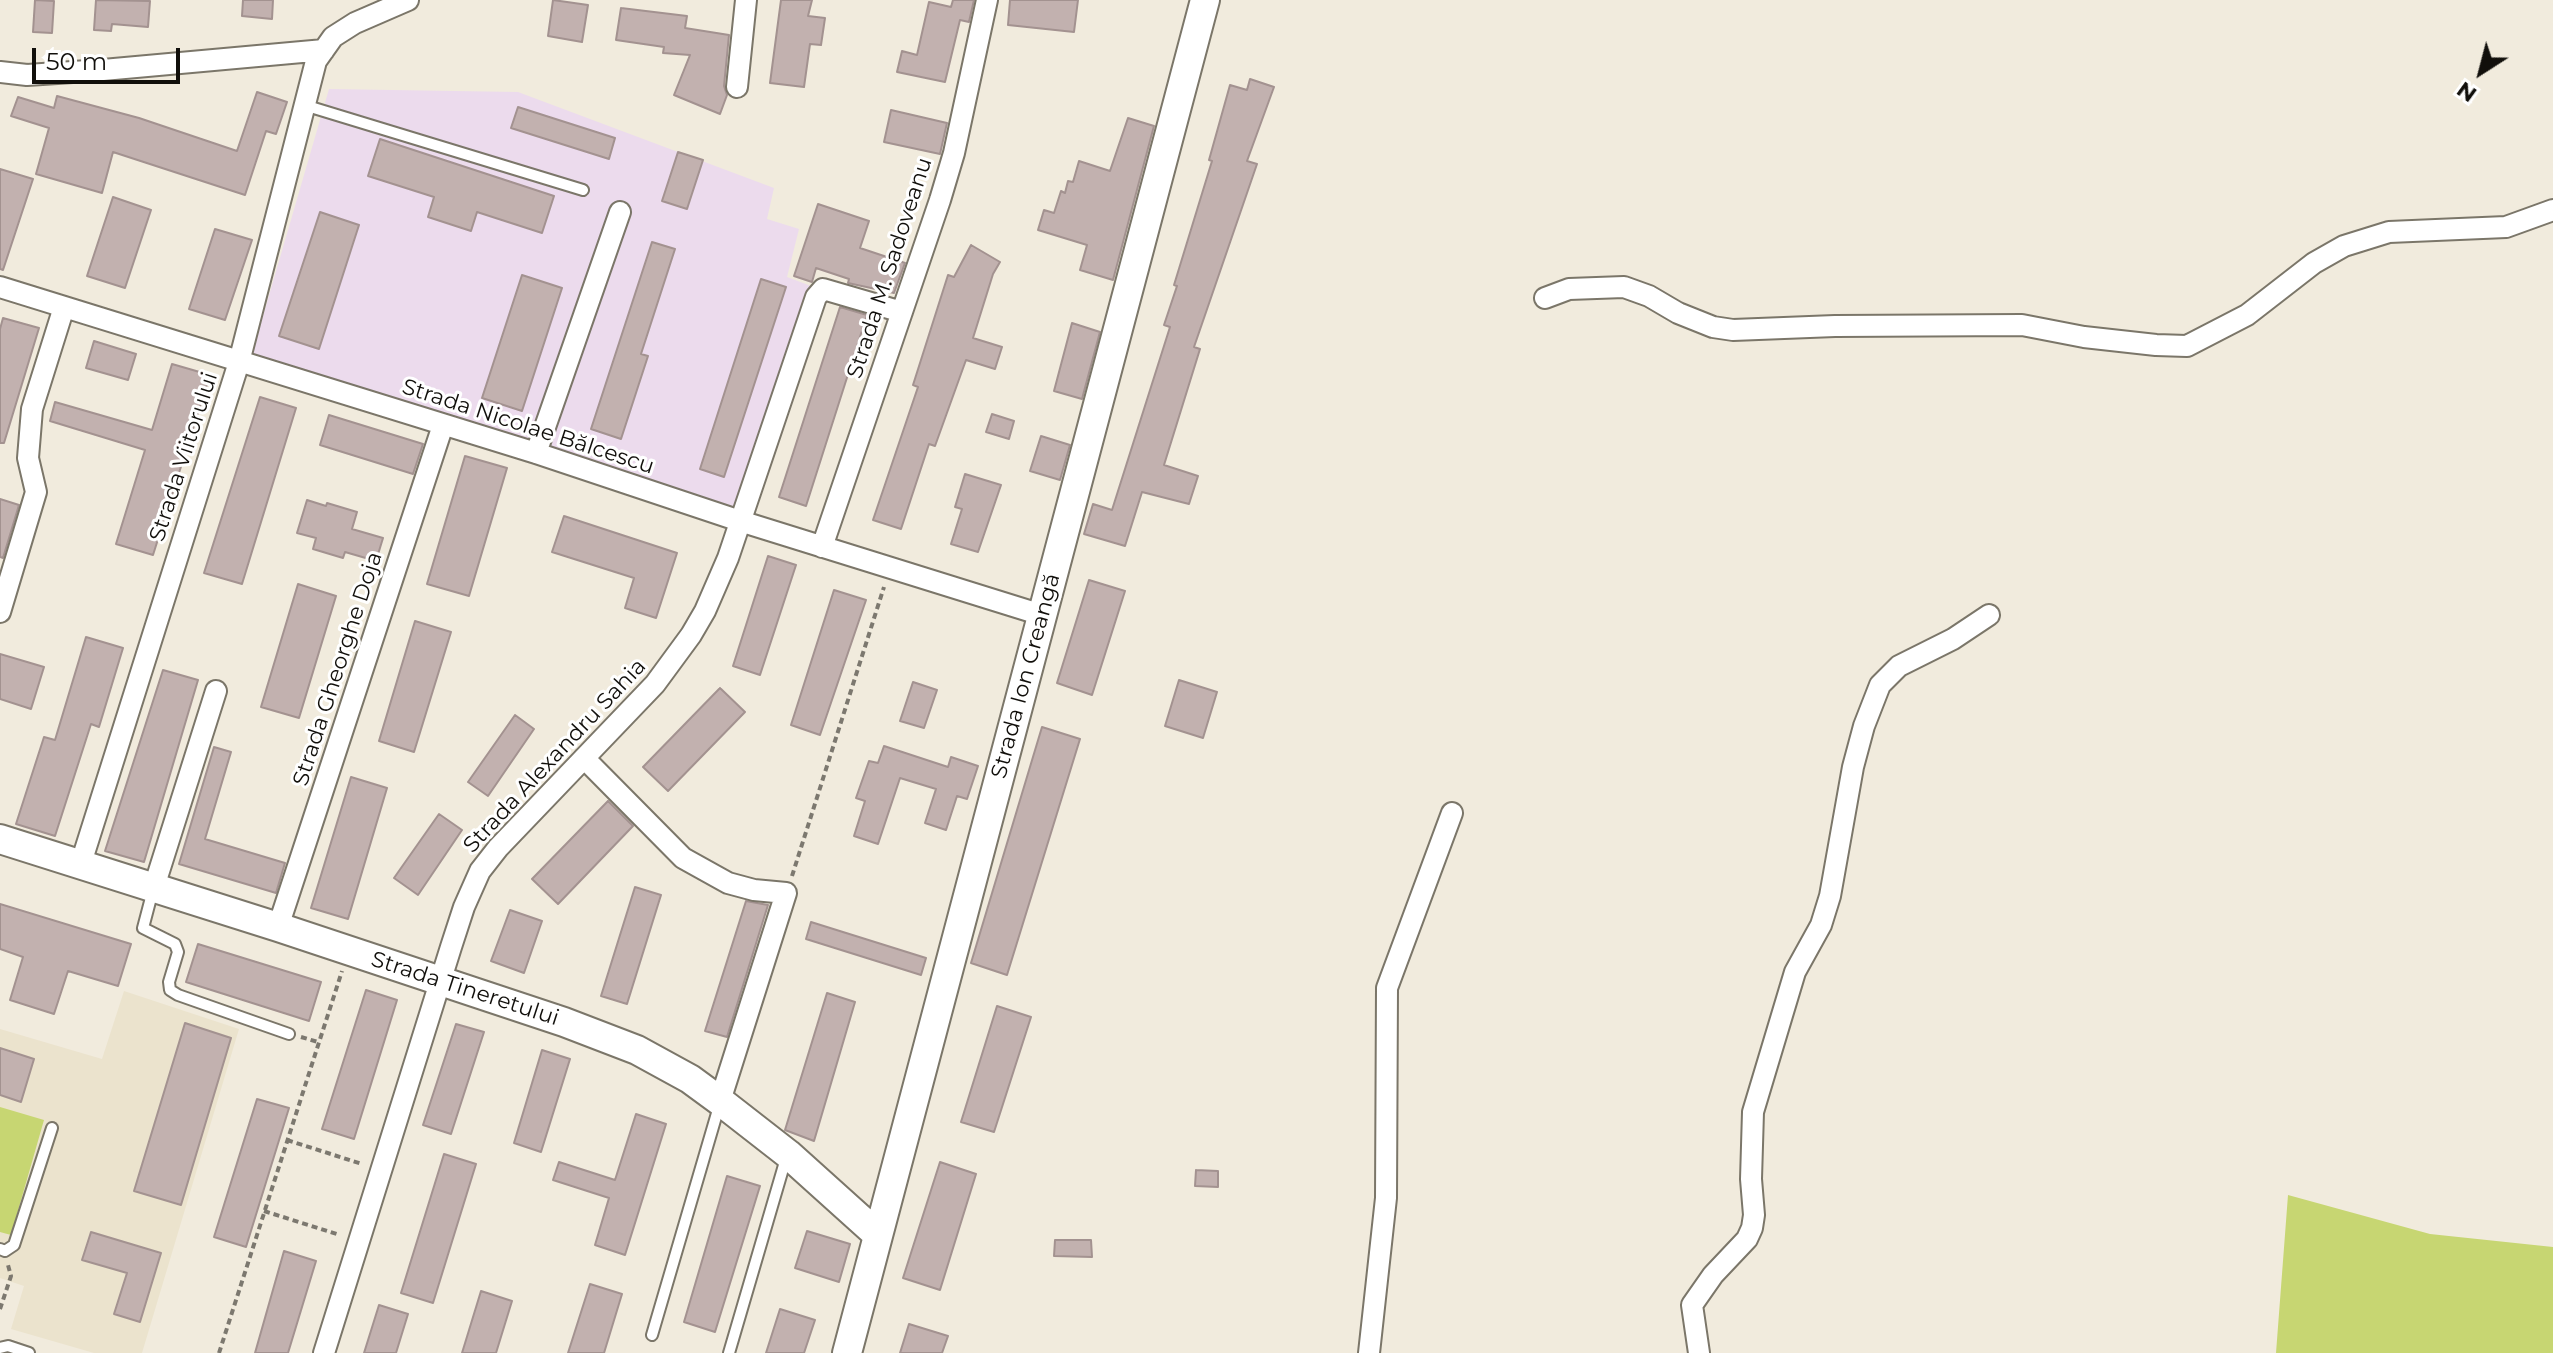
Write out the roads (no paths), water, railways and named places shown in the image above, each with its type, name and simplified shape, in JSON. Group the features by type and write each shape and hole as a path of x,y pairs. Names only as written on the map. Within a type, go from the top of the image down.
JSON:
{"street":[{"path":"0,72 42,74 320,55 333,37 355,23 408,0"},
{"path":"737,87 746,0"},
{"name":"Strada M. Sadoveanu","path":"822,547 954,153 987,0"},
{"name":"Strada Ion Creangă","path":"847,1353 1205,0"},
{"name":"Strada Viitorului","path":"81,863 239,362 304,105 320,55"},
{"path":"1545,298 1569,289 1624,287 1713,327 1733,330 2022,325 2084,337 2187,346 2247,315 2314,263 2344,246 2389,232 2506,227 2553,210"},
{"path":"536,453 620,212"},
{"name":"Strada Nicolae Bălcescu","path":"0,287 536,453 740,521 1042,615"},
{"name":"Strada Alexandru Sahia","path":"324,1353 440,981 464,907 480,871 498,848 655,684 691,635 718,584 816,297 823,289 902,312"},
{"path":"0,612 36,492 28,458 32,409 64,307"},
{"name":"Strada Gheorghe Doja","path":"278,927 443,425"},
{"path":"1699,1353 1692,1305 1713,1275 1747,1239 1752,1228 1753,1112 1795,972 1821,925 1830,896 1853,767 1869,712 1880,685 1899,666 1953,639 1989,615"},
{"path":"154,887 216,691"},
{"path":"584,758 683,858 728,883 754,890 786,893 720,1101"},
{"path":"1369,1353 1386,1198 1387,988 1452,813"},
{"name":"Strada Tineretului","path":"0,839 278,927 637,1050 690,1079 720,1101 788,1154 878,1235"}],"lane":[{"path":"304,105 583,190"},
{"path":"154,887 143,928 175,944 178,952 169,982 170,990 289,1034"},
{"path":"652,1335 720,1101"},
{"path":"3,1250 14,1245 52,1128"},
{"path":"729,1353 788,1154"},
{"path":"0,1348 8,1346 29,1353"}]}
